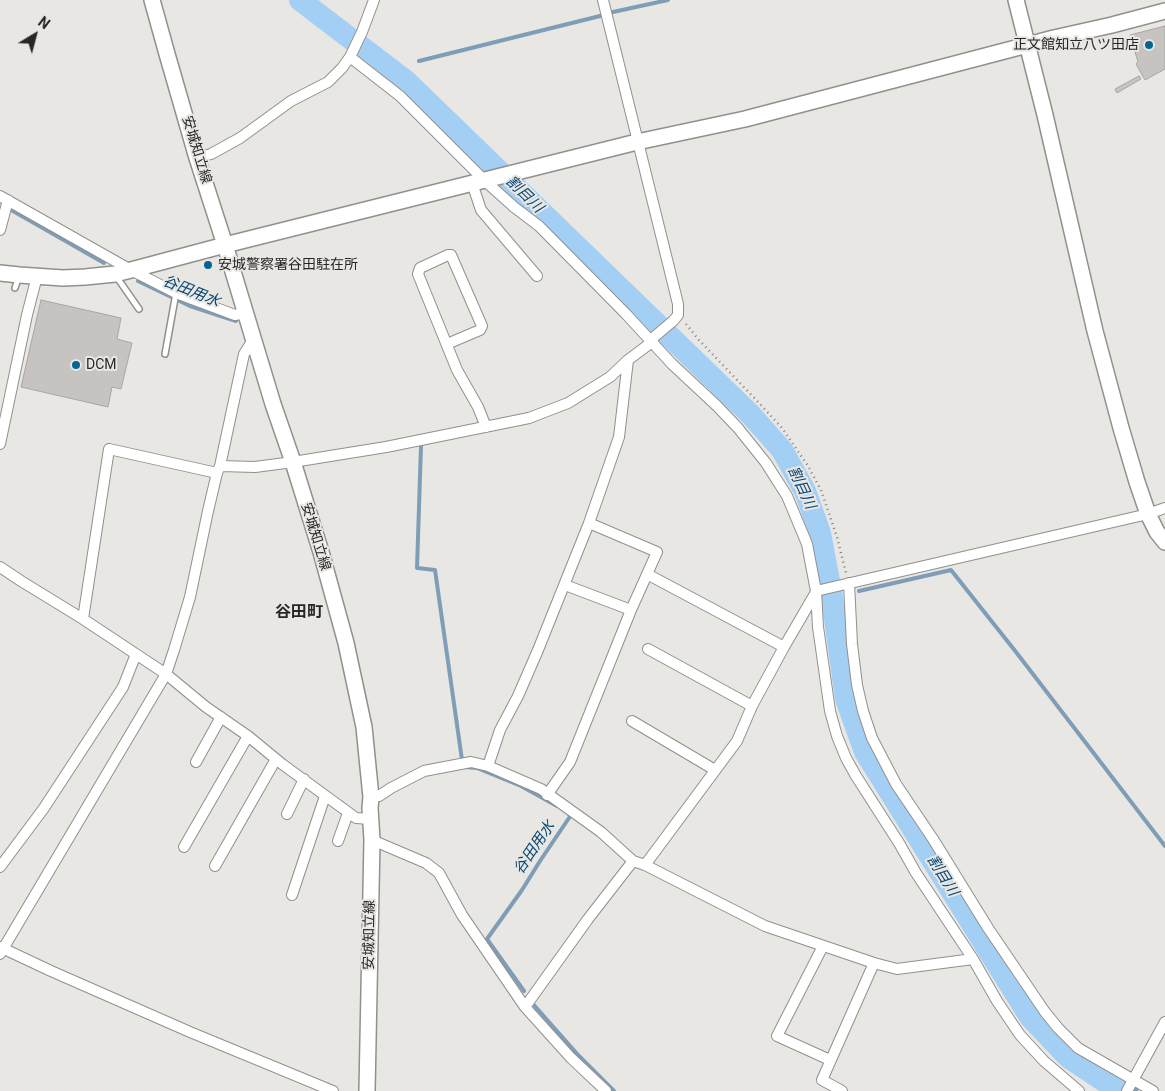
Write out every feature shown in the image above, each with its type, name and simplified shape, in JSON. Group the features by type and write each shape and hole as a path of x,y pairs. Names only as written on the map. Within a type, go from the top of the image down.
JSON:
{"street":[{"name":"安城知立線","path":"152,0 197,158 272,404 293,462 321,552 346,643 364,727 371,797 372,840 367,1091"},
{"path":"197,158 211,154 240,138 291,101 328,82 350,57 374,0"},
{"path":"83,618 108,449 219,470 293,462 386,447 528,418 568,403 610,377 676,318 678,304 603,0"},
{"path":"1016,0 1121,428 1148,514 1157,532 1165,542"},
{"path":"0,273 17,281 37,276 63,278 115,274 637,142 745,119 1165,11"},
{"path":"350,57 400,96 478,182 539,226 653,340 672,364 738,428 766,463 787,496 807,544 816,591 819,636 830,711 846,758 916,873 973,959 997,1001 1020,1035 1050,1066 1079,1091"},
{"path":"478,182 481,210 537,276"},
{"path":"0,230 4,198 176,294 235,315 245,313"},
{"path":"447,344 480,330 482,326 451,255 448,254 420,268 418,274 457,370 478,407 486,427"},
{"path":"0,444 37,276"},
{"path":"253,340 244,354 190,597 166,674 1,949 190,1032 333,1091"},
{"path":"488,766 500,730 524,681 590,522 619,437 628,360"},
{"path":"645,865 737,741 752,706 816,591 1148,514 1165,508"},
{"path":"548,795 570,762 631,610 657,552 590,522"},
{"path":"0,567 83,618 166,674 206,707 248,736 348,813 356,818 371,819"},
{"path":"647,574 784,647"},
{"path":"849,583 852,644 857,685 863,711 872,738 896,784 933,838 998,944 1058,1028 1078,1048 1153,1091"},
{"path":"565,585 631,610"},
{"path":"648,649 752,706"},
{"path":"0,867 44,808 124,687 136,654"},
{"path":"196,762 220,717"},
{"path":"632,721 715,770"},
{"path":"184,847 248,736"},
{"path":"215,866 276,759"},
{"path":"371,797 379,796 424,771 471,762 488,766 540,789 601,832 633,861 645,865 765,926 896,969 973,959"},
{"path":"287,814 304,779"},
{"path":"292,895 325,796"},
{"path":"338,841 348,813"},
{"path":"372,840 426,863 439,873 462,915 525,1007 571,1058 606,1091"},
{"path":"525,1007 633,861"},
{"path":"823,946 777,1036 830,1060"},
{"path":"842,1091 822,1080 874,963"},
{"path":"1127,1091 1165,1022"}],"lane":[{"path":"115,274 139,310"},
{"path":"165,354 176,294"}],"path":[{"path":"676,318 782,428 808,466 821,490 837,537 849,583"}],"building":[{"name":"正文館知立八ツ田店","path":"1165,26 1165,69 1145,80 1136,64 1138,62 1130,35"},
{"path":"1139,76 1141,79 1117,93 1115,89"},
{"name":"DCM","path":"41,300 121,318 117,339 132,343 121,389 112,387 108,407 21,387"}],"waterway":[{"name":"割目川","path":"300,0 406,81 751,415 782,450 805,491 820,533 832,597 846,699 865,752 1030,1017 1068,1057 1119,1091"},
{"path":"613,12 668,0"},
{"path":"419,61 600,16"},
{"path":"406,81 409,73"},
{"name":"谷田用水","path":"13,211 104,263"},
{"name":"谷田用水","path":"138,281 190,306 236,321"},
{"name":"谷田用水","path":"421,446 417,568 435,570 462,760"},
{"path":"859,591 951,570 1165,846"},
{"name":"割目川","path":"832,597 838,595"},
{"name":"谷田用水","path":"465,767 477,768 521,786 557,806"},
{"name":"谷田用水","path":"524,991 487,939 522,890 571,815 569,814"},
{"name":"谷田用水","path":"533,1004 579,1056 614,1091"}],"place":[{"name":"正文館知立八ツ田店","path":"1149,45"},
{"name":"安城警察署谷田駐在所","path":"208,265"},
{"name":"DCM","path":"76,365"}],"district":[{"name":"谷田町","path":"299,613"}]}
